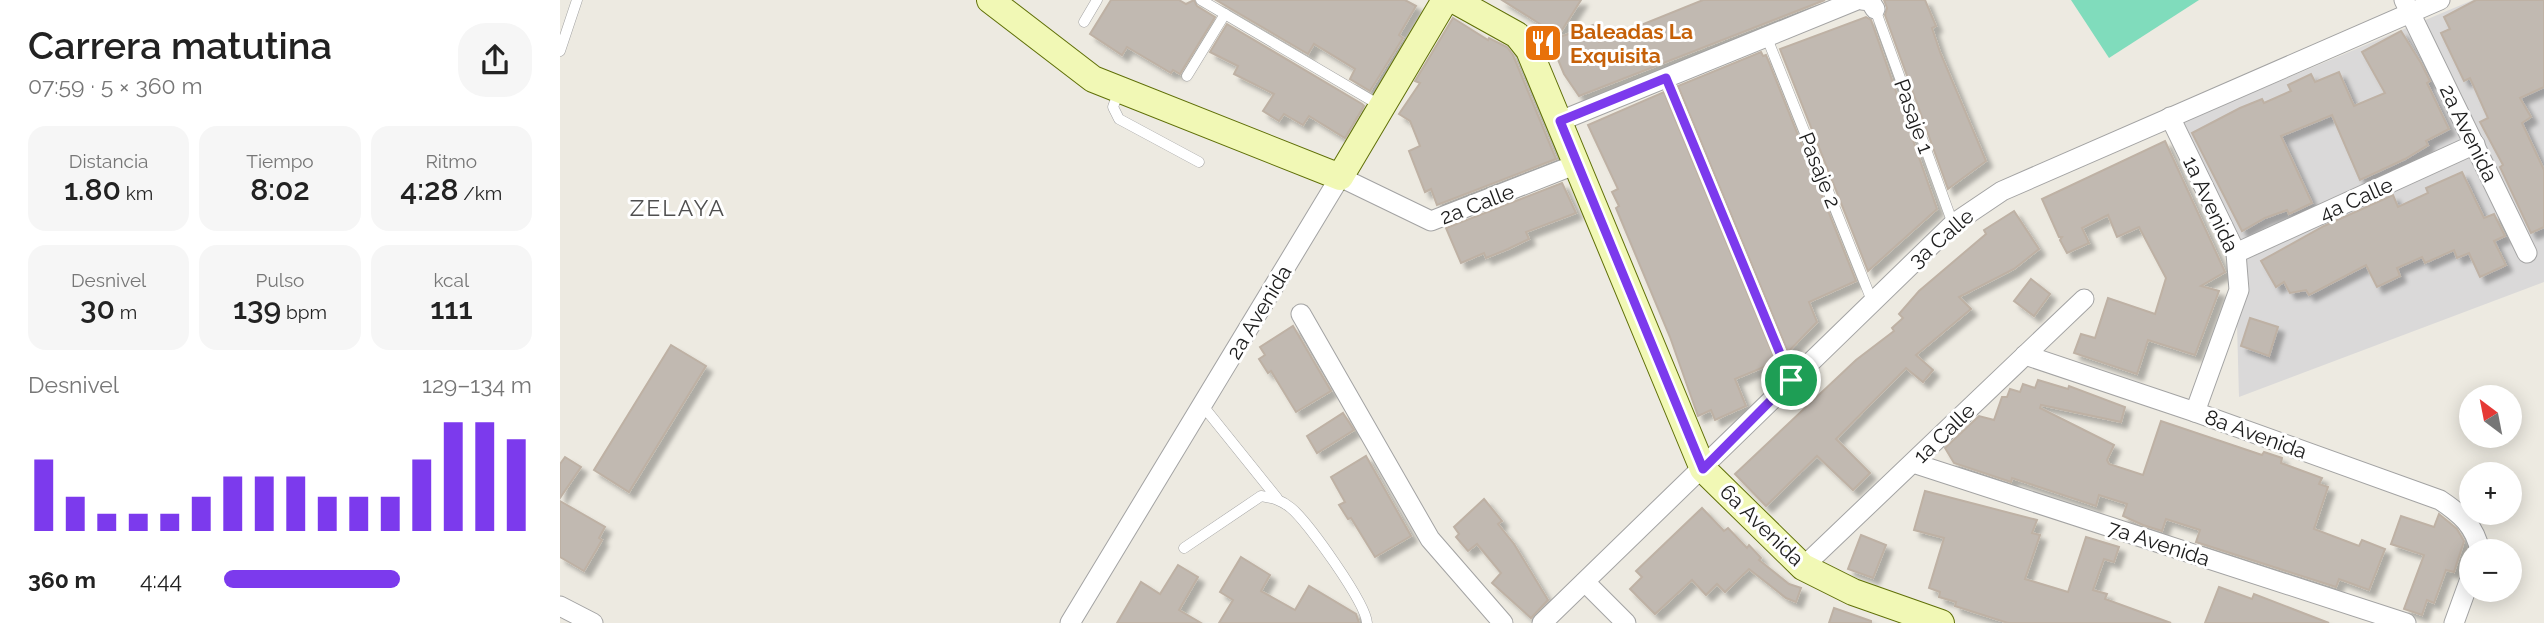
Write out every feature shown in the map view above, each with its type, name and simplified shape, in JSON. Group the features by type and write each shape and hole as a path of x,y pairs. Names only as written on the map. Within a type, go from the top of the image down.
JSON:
{"street":[{"path":"990,0 1093,79 1340,177"},
{"name":"2a Avenida","path":"1070,623 1445,0"},
{"path":"1454,0 1521,40 1532,56 1703,469"},
{"name":"3a Calle","path":"1542,623 1953,224 2002,191 2170,117 2407,7 2440,0"},
{"path":"1560,121 1767,38 1865,3"},
{"name":"2a Avenida","path":"2407,7 2527,253"},
{"name":"1a Avenida","path":"2170,117 2236,253 2239,290 2195,412"},
{"name":"4a Calle","path":"2236,253 2475,144"},
{"name":"2a Calle","path":"1340,177 1431,221 1577,164"},
{"name":"1a Calle","path":"1803,567 2084,299"},
{"path":"1301,314 1430,539 1503,623"},
{"name":"8a Avenida","path":"2025,355 2195,412 2440,500 2462,514 2476,539"},
{"name":"7a Avenida","path":"1913,463 2406,623"},
{"name":"6a Avenida","path":"1703,469 1803,567 1853,592 1941,623"},
{"path":"1585,582 1626,623"},
{"path":"2454,623 2462,602"},
{"path":"560,606 593,623"}],"lane":[{"path":"560,51 576,0"},
{"path":"1084,22 1097,0"},
{"path":"1200,0 1382,106"},
{"name":"Pasaje 1","path":"1865,3 1953,224"},
{"path":"1187,76 1225,14"},
{"name":"Pasaje 2","path":"1767,38 1872,301"},
{"path":"1666,78 1791,380"},
{"path":"1120,89 1113,107 1119,119 1199,162"},
{"path":"1203,405 1277,498 1294,510 1352,589 1367,614 1367,623"},
{"path":"1184,548 1261,496 1277,498"}],"shaded area":[{"path":"2473,0 2544,0 2544,282 2239,397 2236,288 2180,123"}],"green space":[{"path":"2071,0 2199,0 2109,58"}],"building":[{"path":"1111,0 1179,0 1186,4 1194,0 1197,6 1215,17 1180,74 1173,70 1171,73 1127,47 1122,55 1090,34"},
{"path":"1216,0 1405,0 1416,6 1399,35 1403,38 1370,91 1350,79 1355,69 1314,44 1308,54"},
{"path":"1502,0 1581,0 1557,38 1593,25 1599,42 1703,0 1825,0 1579,96 1564,74 1552,45 1548,52 1538,36 1548,29"},
{"path":"1884,0 1925,0 1936,26 1932,28 1940,52 1986,161 1948,189 1885,15 1887,8"},
{"path":"2476,0 2544,0 2544,87 2520,98 2531,117 2522,123 2544,170 2544,227 2531,233 2500,167 2503,165 2480,122 2488,118 2470,78 2464,81 2441,33 2450,29 2444,17"},
{"path":"1866,17 1871,20 1937,209 1868,271 1780,49"},
{"path":"1453,18 1488,40 1489,38 1507,47 1513,55 1556,159 1437,205 1431,189 1425,192 1409,151 1420,146 1410,121 1399,114 1420,83 1415,81"},
{"path":"1227,24 1362,104 1364,106 1345,138 1309,116 1303,125 1284,114 1279,121 1263,111 1274,94 1234,74 1238,66 1210,52"},
{"path":"2401,31 2430,81 2427,83 2449,129 2426,141 2428,145 2405,159 2360,180 2332,115 2281,136 2312,203 2289,214 2287,210 2265,218 2242,231 2192,133 2240,108 2262,99 2264,103 2291,91 2288,85 2311,74 2315,82 2339,72 2354,106 2385,93 2362,52"},
{"path":"1761,52 1763,56 1766,55 1856,281 1809,302 1817,322 1788,352 1678,86"},
{"path":"1664,92 1776,362 1735,379 1746,406 1715,420 1711,410 1698,416 1670,337 1616,208 1619,206 1612,192 1618,189 1588,125"},
{"path":"2165,141 2225,272 2201,286 2219,291 2195,355 2148,340 2137,374 2074,353 2081,334 2095,338 2108,298 2155,314 2166,278 2139,227 2117,237 2108,215 2082,228 2089,243 2067,253 2060,240 2062,237 2059,237 2042,199"},
{"path":"2462,172 2484,218 2494,214 2505,236 2494,241 2506,265 2480,277 2469,253 2457,258 2454,250 2425,263 2422,257 2397,268 2400,276 2377,287 2366,265 2309,295 2306,290 2290,293 2284,282 2276,287 2261,261 2324,226 2393,195 2398,207 2428,193 2426,188"},
{"path":"1562,183 1576,213 1526,232 1529,239 1508,249 1486,258 1484,253 1461,263 1446,228"},
{"path":"2014,211 2039,249 2014,269 1959,297 1971,309 1916,355 1933,370 1923,382 1906,368 1836,439 1870,473 1853,490 1817,456 1766,506 1735,474 1856,360 1894,331 1892,328 1903,318 1899,314 1919,291 1986,234 1984,230"},
{"path":"2031,279 2050,294 2034,316 2014,301"},
{"path":"2250,318 2278,327 2269,356 2241,346"},
{"path":"1293,326 1331,391 1296,412 1271,371 1268,373 1259,359 1265,355 1260,347"},
{"path":"671,345 706,366 629,492 594,470"},
{"path":"2038,380 2068,389 2069,386 2125,407 2121,422 2041,405 2040,408 2114,445 2107,460 2109,464 2143,475 2161,421 2262,455 2264,452 2282,458 2281,463 2322,478 2319,484 2328,487 2314,529 2359,546 2362,540 2385,549 2369,590 2339,579 2336,587 2196,542 2200,530 2166,519 2162,531 2143,525 2123,516 2127,504 2099,495 2096,506 2012,478 2011,482 1954,463 1945,448 1979,416 1994,420 2002,397 2007,397 2010,389 2020,392 2023,384 2035,388"},
{"path":"1343,413 1354,430 1317,453 1307,436"},
{"path":"1366,456 1411,536 1375,557 1351,518 1348,519 1339,505 1345,502 1331,477"},
{"path":"565,457 581,467 560,498 560,464"},
{"path":"1925,491 2037,520 2032,533 2040,535 2025,579 2068,592 2086,537 2119,547 2114,562 2104,559 2093,590 2107,594 2105,599 2171,623 2008,623 1955,606 1956,602 1939,597 1940,592 1929,588 1944,538 1914,530"},
{"path":"1484,499 1502,521 1498,524 1514,544 1548,600 1531,618 1492,583 1501,573 1477,544 1468,551 1456,537 1459,534 1454,527"},
{"path":"560,501 605,527 599,538 602,540 584,571 560,557"},
{"path":"1702,508 1724,531 1728,528 1747,548 1749,545 1761,558 1759,560 1789,584 1801,588 1796,602 1786,598 1749,569 1725,592 1717,584 1706,595 1692,580 1655,614 1630,589 1642,577 1636,571"},
{"path":"2439,514 2457,529 2463,539 2459,539 2459,556 2454,572 2446,570 2434,603 2427,600 2422,615 2404,609 2424,555 2391,544 2401,516 2434,527"},
{"path":"1861,535 1886,545 1873,578 1848,569"},
{"path":"1241,557 1270,575 1261,591 1295,610 1309,586 1356,614 1359,623 1219,623 1233,600 1220,592"},
{"path":"1178,565 1198,577 1179,610 1201,623 1117,623 1141,582 1160,594"},
{"path":"2219,587 2252,599 2254,594 2329,623 2205,623"},
{"path":"1834,608 1871,621 1871,623 1829,623"}],"place":[{"name":"Baleadas La Exquisita","path":"1543,43"}],"district":[{"name":"ZELAYA","path":"678,207"}],"route":[{"path":"1666,78 1791,380 1703,469 1560,121 1666,78"}]}
